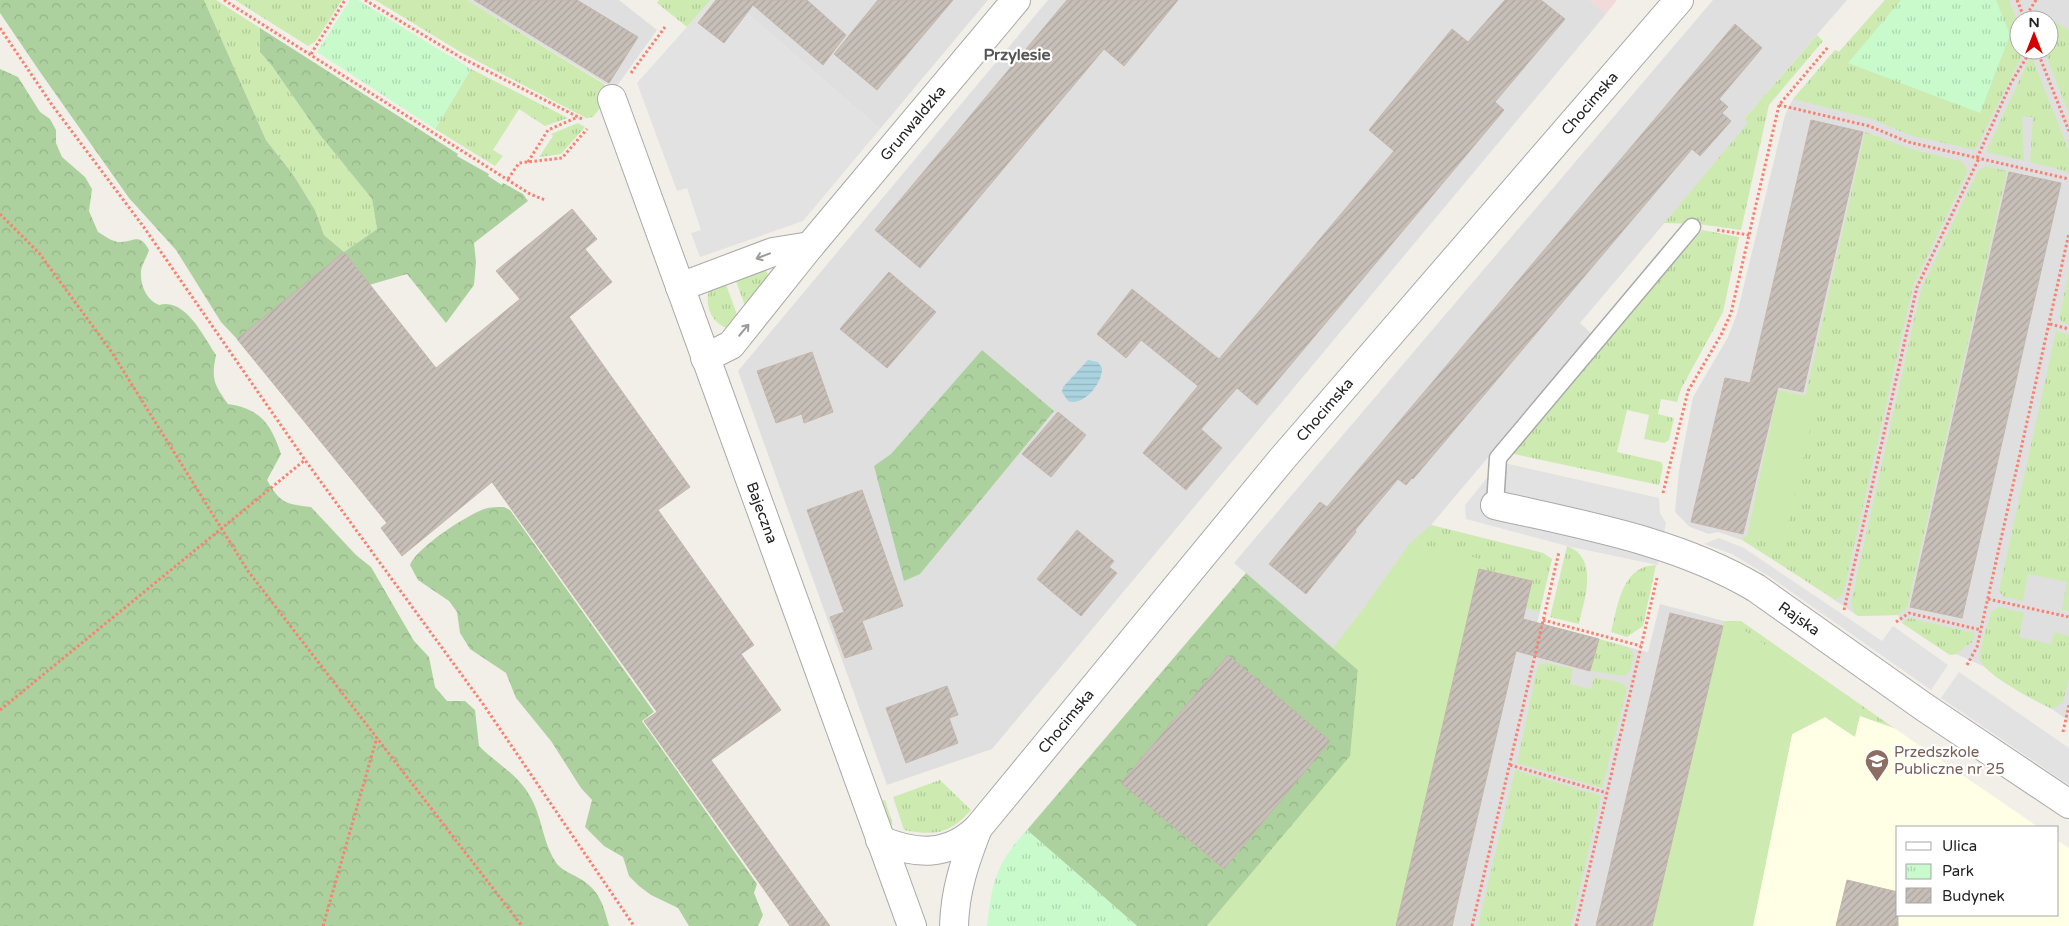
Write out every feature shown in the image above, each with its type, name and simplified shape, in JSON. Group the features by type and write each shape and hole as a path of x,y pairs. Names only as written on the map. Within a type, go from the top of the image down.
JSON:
{"street":[{"name":"Grunwaldzka","path":"705,358 731,345 810,246 1016,0"},
{"name":"Chocimska","path":"880,840 904,849 920,852 956,844 978,828 1282,459 1678,0"},
{"name":"Bajeczna","path":"612,99 912,926"},
{"path":"680,287 773,252 810,246"},
{"name":"Rajska","path":"1495,505 1566,521 1664,548 1728,571 1756,588 1924,707 2069,804"},
{"name":"Chocimska","path":"954,926 955,905 962,869 978,828"}],"lane":[{"path":"1495,505 1498,458 1692,227"}],"path":[{"path":"224,0 530,194 545,200"},
{"path":"311,54 345,0"},
{"path":"365,0 460,57 591,124"},
{"path":"0,28 52,105 143,226 305,460 478,696 634,926"},
{"path":"1663,493 1688,391 1721,335 1731,313 1779,105 1829,46"},
{"path":"1844,610 1917,287 2012,84 2025,60"},
{"path":"2041,60 2069,131"},
{"path":"1779,105 1869,126 1908,142 2069,179"},
{"path":"528,163 548,130 578,117"},
{"path":"508,179 519,163 562,158"},
{"path":"0,214 39,253 111,350 248,571 522,926"},
{"path":"1967,665 1977,647 2069,232"},
{"path":"2050,324 2069,329"},
{"path":"0,710 305,460"},
{"path":"1472,926 1566,521"},
{"path":"1576,926 1664,548"},
{"path":"1988,599 2069,617"},
{"path":"1896,622 1909,613 1981,630"},
{"path":"1543,620 1641,646"},
{"path":"2063,732 2069,705"},
{"path":"323,926 377,737"},
{"path":"1510,765 1607,793"}],"shaded area":[{"path":"467,0 619,0 657,30 612,93 609,86"},
{"path":"711,0 732,0 880,129 803,221 700,257 691,233 701,230 687,188 677,191 637,83"},
{"path":"732,0 988,0 880,129"},
{"path":"1048,0 1589,0 1606,14 992,749 887,785 738,371"},
{"path":"1589,0 1617,0 1606,14"},
{"path":"1713,0 1847,0 1744,119 1749,123 1580,323 1592,334 1431,525 1543,553 1552,559 1537,624 1648,652 1660,604 1724,621 1737,626 1861,711 1855,737 1792,734 1753,926 1207,926 1350,756 1358,670 1234,563"},
{"path":"1885,0 2069,0 2069,721 2052,709 2023,694 1983,666 1956,654 1950,655 1902,623 1898,615 1858,616 1748,542 1718,532 1709,534 1690,527 1675,512 1679,471 1693,397 1728,337 1737,314 1785,115 1793,99 1835,50 1839,52"},
{"path":"1500,462 1659,498 1660,513 1666,523 1658,565 1567,546 1466,519 1465,505"},
{"path":"1719,538 1744,548 1882,641 1893,626 1948,665 1931,690 1770,577 1732,554 1704,544"},
{"path":"1959,672 2069,748 2069,785 1941,698"},
{"name":"Przedszkole Publiczne nr 25","path":"1860,716 1894,728 2037,826 1896,826 1896,916 2059,916 2059,842 2069,848 2069,926 1753,926 1792,734 1825,717 1854,736"}],"green space":[{"path":"0,0 204,0 266,140 294,176 315,210 324,235 344,252 377,229 372,199 320,135 272,66 260,52 260,28 458,154 457,156 489,174 488,176 502,185 503,183 523,194 528,201 474,243 476,262 474,285 446,323 407,274 369,285 237,339 221,322 176,250 129,198 40,72 0,13"},
{"path":"204,0 216,0 260,28 260,52 272,66 320,135 372,199 377,229 344,252 324,235 315,210 294,176 266,140"},
{"path":"235,0 342,0 316,41 308,46"},
{"path":"350,0 358,0 471,69 435,129 317,52"},
{"path":"375,0 467,0 609,87 612,93 593,117 586,118 462,53"},
{"path":"659,0 711,0 687,27 657,3"},
{"path":"1885,0 2009,0 2013,10 2009,10 2009,60 2020,60 1975,150 1909,135 1872,119 1793,99 1835,50 1839,52"},
{"path":"1901,0 1996,0 2009,32 2009,38 1980,113 1848,63"},
{"path":"2059,24 2069,30 2069,114 2048,60 2059,60"},
{"path":"1817,35 1823,41 1769,105 1741,230 1698,224 1664,223 1748,123 1744,119"},
{"path":"2029,60 2033,60 2069,151 2069,172 2030,162 2033,117 2022,117 2024,161 1986,152"},
{"path":"0,69 18,77 40,112 50,119 56,130 56,143 62,157 85,177 92,189 89,211 98,232 117,242 136,239 145,244 149,250 142,267 141,277 143,287 148,296 159,305 168,304 177,307 193,320 216,355 215,381 228,404 239,406 257,414 269,426 281,454 267,480 276,493 280,498 289,503 311,507 356,555 371,567 414,641 429,657 435,687 447,701 465,701 475,710 479,746 510,772 529,794 540,819 546,842 557,864 590,886 599,897 609,926 0,926"},
{"path":"471,69 568,118 545,126 519,109 493,150 503,156 495,166 435,129"},
{"path":"578,123 585,127 561,154 539,157 553,136 551,134"},
{"path":"1865,132 1911,149 1960,161 1966,166 1967,173 1913,286 1843,594 1836,600 1742,540 1743,537 1747,536 1783,544 1817,396 1806,393"},
{"path":"1985,166 2007,171 1907,608 1898,615 1858,616 1854,613 1851,602 1921,289 1978,171"},
{"path":"1702,230 1739,237 1723,312 1681,389 1677,402 1661,399 1658,414 1674,418 1669,440 1664,443 1644,439 1649,415 1627,410 1617,452 1661,462 1663,466 1659,485 1514,454 1533,424"},
{"path":"765,269 770,279 747,311 734,276"},
{"path":"2069,271 2069,324 2063,323 2059,318"},
{"path":"724,279 739,320 732,327 726,328 716,321 708,307 709,289"},
{"path":"2056,331 2069,335 2069,611 2062,610 2067,582 2028,574 2023,601 2004,597 1999,591"},
{"path":"982,350 1054,411 920,574 904,581 874,466 891,454"},
{"path":"1778,390 1805,396 1806,393 1818,396 1783,544 1747,536"},
{"path":"504,507 510,510 654,712 642,721 757,884 754,893 763,915 758,926 689,926 678,908 651,895 629,876 623,857 604,846 585,827 592,800 581,788 551,741 516,698 506,673 470,649 460,633 457,612 449,601 418,580 410,565 414,558 432,541 476,512 489,508"},
{"path":"1431,525 1543,553 1552,559 1539,612 1526,608 1532,581 1483,570 1485,561 1410,543"},
{"path":"1410,543 1485,560 1483,570 1479,569 1396,926 1207,926 1350,756 1358,670 1333,648"},
{"path":"1567,546 1577,552 1584,560 1587,570 1586,592 1579,624 1550,617"},
{"path":"1656,565 1643,626 1627,637 1611,632 1619,600 1628,580 1635,572 1644,567"},
{"path":"1246,573 1358,670 1351,756 1207,926 1137,926 1027,830"},
{"path":"1999,607 2024,613 2019,637 2051,644 2054,632 2069,636 2069,679 2063,702 2052,709 2011,687 1990,672 1983,664 1980,658 1984,635 1991,612"},
{"path":"1909,618 1974,633 1972,642 1956,654 1950,655 1902,623"},
{"path":"1724,621 1741,621 1894,728 1860,716 1861,711 1737,626"},
{"path":"1724,621 1737,626 1861,711 1855,737 1825,717 1792,734 1753,926 1652,926"},
{"path":"1599,639 1628,647 1634,655 1630,671 1625,676 1590,671"},
{"path":"829,663 833,664 881,801 885,800 893,825 886,821"},
{"path":"1547,663 1573,669 1570,684 1591,689 1594,677 1622,683 1627,688 1602,788 1517,763 1538,665"},
{"path":"1515,770 1601,796 1571,926 1478,926"},
{"path":"940,780 971,810 956,824 941,831 924,833 904,830 893,797"},
{"path":"1027,830 1137,926 987,926 991,897 997,874 1008,853"}],"water":[{"path":"1088,360 1098,362 1102,368 1096,387 1080,400 1068,401 1062,392 1063,387"}],"building":[{"path":"474,0 577,0 638,37 609,83"},
{"path":"716,0 807,0 846,35 823,65 753,5 724,43 698,23"},
{"path":"878,0 953,0 877,90 834,54"},
{"path":"1067,0 1178,0 1124,66 1104,49 920,268 875,230"},
{"path":"1505,0 1541,0 1565,19 1495,102 1504,110 1257,405 1237,388 1201,429 1222,448 1186,490 1143,453 1198,386 1141,340 1126,358 1097,334 1132,289 1219,359 1394,151 1369,130 1452,29 1468,42"},
{"path":"1735,24 1762,48 1719,99 1728,107 1722,113 1731,121 1700,156 1692,149 1413,479 1406,485 1398,479 1355,530 1356,532 1306,594 1269,564 1320,502 1327,507"},
{"path":"1811,120 1863,132 1803,392 1778,387 1743,534 1691,522 1725,378 1750,383"},
{"path":"2009,172 2061,183 1962,618 1910,607"},
{"path":"572,209 597,239 585,249 612,282 569,317 690,487 658,510 754,645 741,654 781,710 711,760 830,926 790,926 644,721 657,712 492,482 402,556 381,528 387,523 237,339 344,252 436,368 520,299 496,271"},
{"path":"889,272 936,312 887,368 840,329"},
{"path":"812,352 833,412 804,423 802,414 776,423 757,371"},
{"path":"1058,412 1086,435 1051,477 1022,454"},
{"path":"862,490 903,606 862,621 872,649 845,658 830,617 844,612 807,510"},
{"path":"1077,530 1114,561 1109,567 1117,573 1081,616 1037,579"},
{"path":"1479,569 1532,581 1523,619 1599,639 1590,671 1516,651 1452,926 1396,926"},
{"path":"1670,613 1723,626 1652,926 1596,926"},
{"path":"1228,655 1330,741 1224,869 1121,783"},
{"path":"947,686 958,715 949,718 958,743 906,763 886,708"},
{"path":"1847,880 1896,892 1898,926 1836,926"}],"place":[{"name":"Przedszkole Publiczne nr 25","path":"1877,782"}],"district":[{"name":"Przylesie","path":"1017,55"}]}
